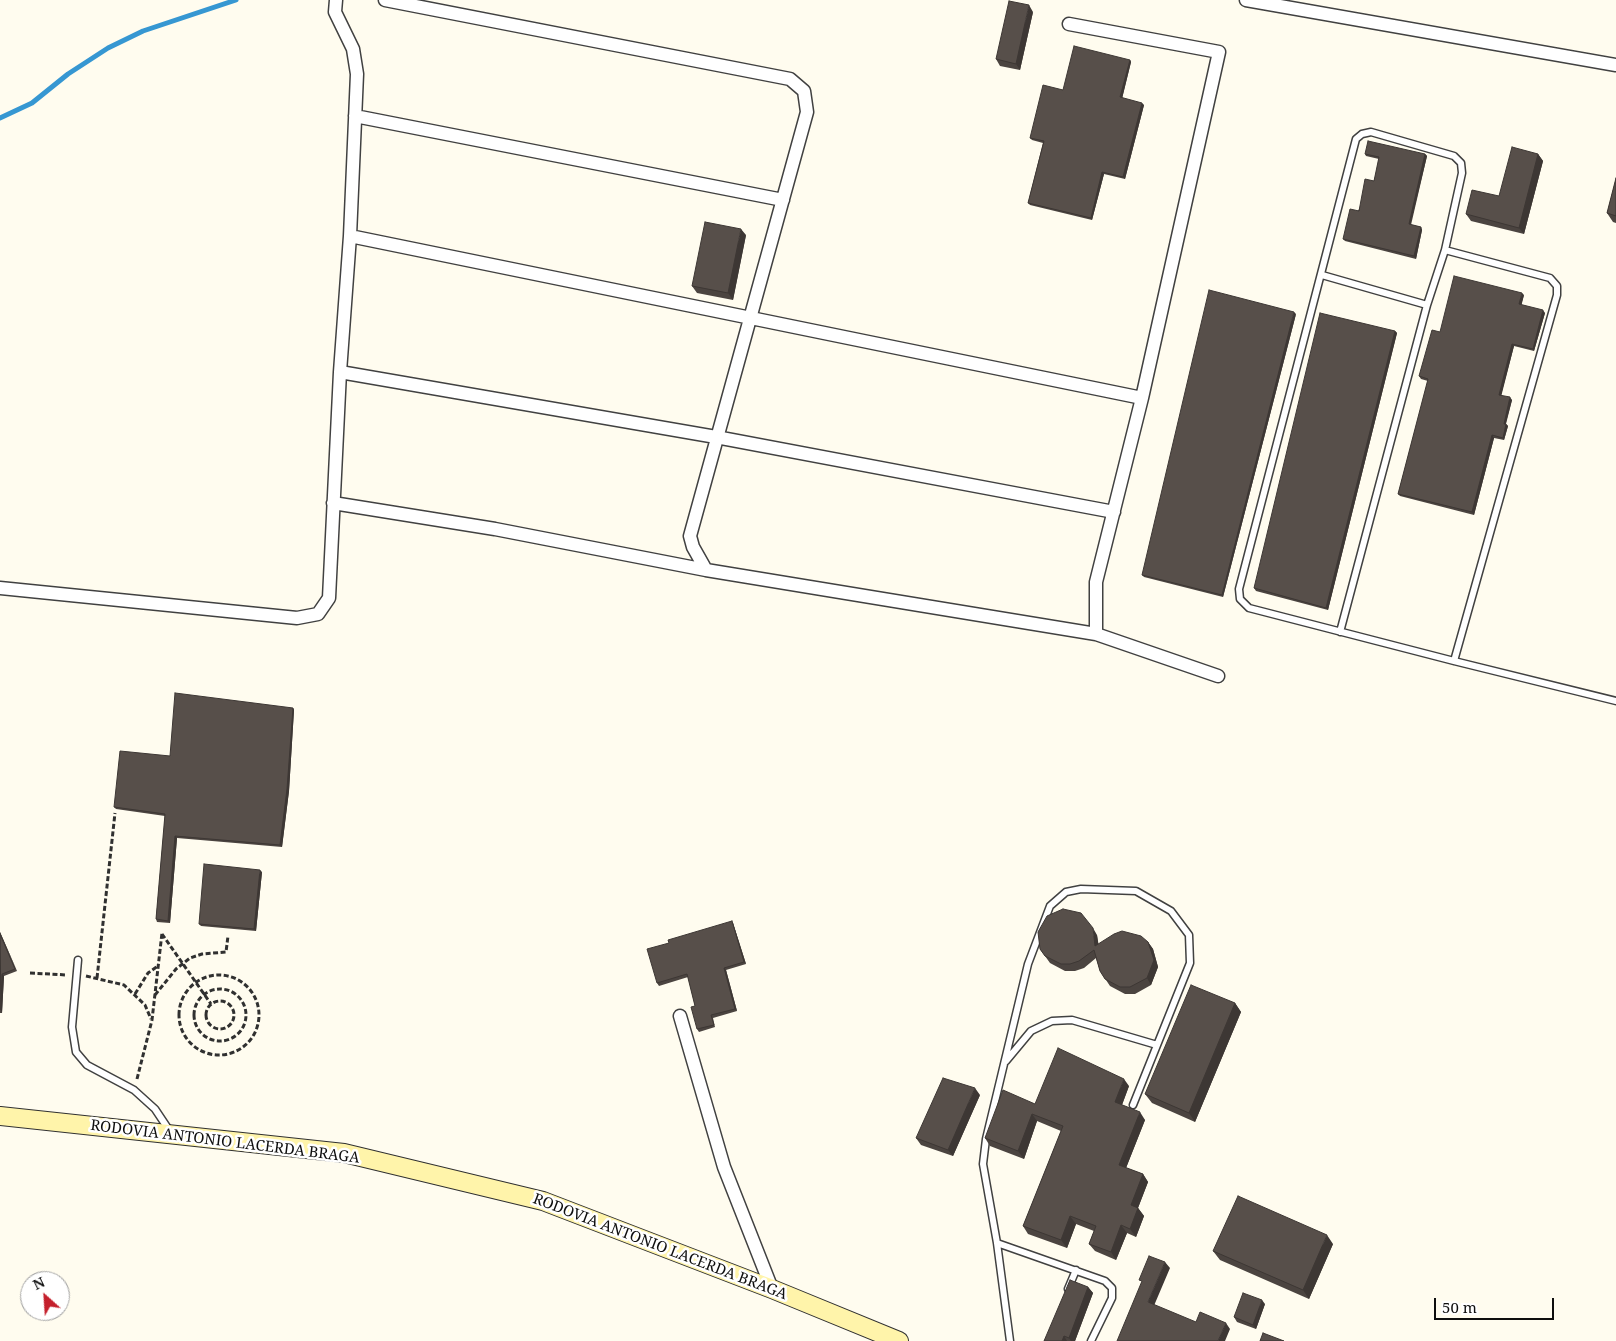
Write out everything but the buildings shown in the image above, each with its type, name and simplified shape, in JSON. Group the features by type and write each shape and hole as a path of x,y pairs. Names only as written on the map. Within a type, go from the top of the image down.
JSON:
{"main road":[{"name":"RODOVIA ANTONIO LACERDA BRAGA","path":"0,1116 344,1153 543,1201 772,1289 898,1341"}],"street":[{"path":"0,588 298,618 318,614 329,598 340,372 350,236 357,74 353,49 335,12 336,0"},
{"path":"385,0 790,79 804,91 807,112 690,536 692,547 706,570"},
{"path":"1246,0 1616,65"},
{"path":"1069,24 1219,52 1142,398 1096,582 1096,634"},
{"path":"355,116 783,200"},
{"path":"350,236 750,316 1142,398"},
{"path":"340,372 716,437 1114,512"},
{"path":"333,503 495,529 706,570 1096,634 1218,676"},
{"path":"680,1016 724,1166 772,1289"}],"lane":[{"path":"1340,632 1427,305 1445,250 1462,173 1461,163 1454,156 1371,132 1362,134 1356,139 1239,589 1240,600 1249,608 1340,632 1454,661 1616,701"},
{"path":"1445,250 1550,278 1557,286 1557,295 1454,661"},
{"path":"1322,275 1427,305"},
{"path":"1010,1341 997,1243 982,1164 986,1139 1028,964 1050,906 1066,892 1081,889 1136,891 1171,911 1188,935 1190,963 1133,1105"},
{"path":"78,960 72,1027 76,1052 87,1065 134,1090 155,1109 172,1136"},
{"path":"1005,1062 1031,1032 1052,1022 1072,1020 1157,1045"},
{"path":"997,1243 1105,1281 1112,1288 1112,1298 1091,1341"},
{"path":"1065,1297 1076,1270"}],"path":[{"path":"96,978 115,813"},
{"path":"134,1090 152,1020 162,933 211,1004"},
{"path":"154,996 182,963 190,958 202,954 226,952 228,936"},
{"path":"135,994 148,973 158,966"},
{"path":"30,973 96,978 124,985 145,1005 152,1020"},
{"path":"222,974 235,977 251,990 260,1009 259,1022 254,1035 245,1046 234,1052 215,1054 197,1048 187,1040 180,1022 180,1003 186,991 196,982 208,976 222,974"},
{"path":"219,989 234,993 240,999 246,1014 241,1029 235,1036 218,1041 202,1034 196,1027 194,1009 204,994 219,989"},
{"path":"224,1002 231,1007 234,1016 230,1025 217,1029 209,1025 206,1012 211,1004 224,1002"}],"waterway":[{"path":"0,118 32,103 68,74 108,48 143,31 236,0"}]}
